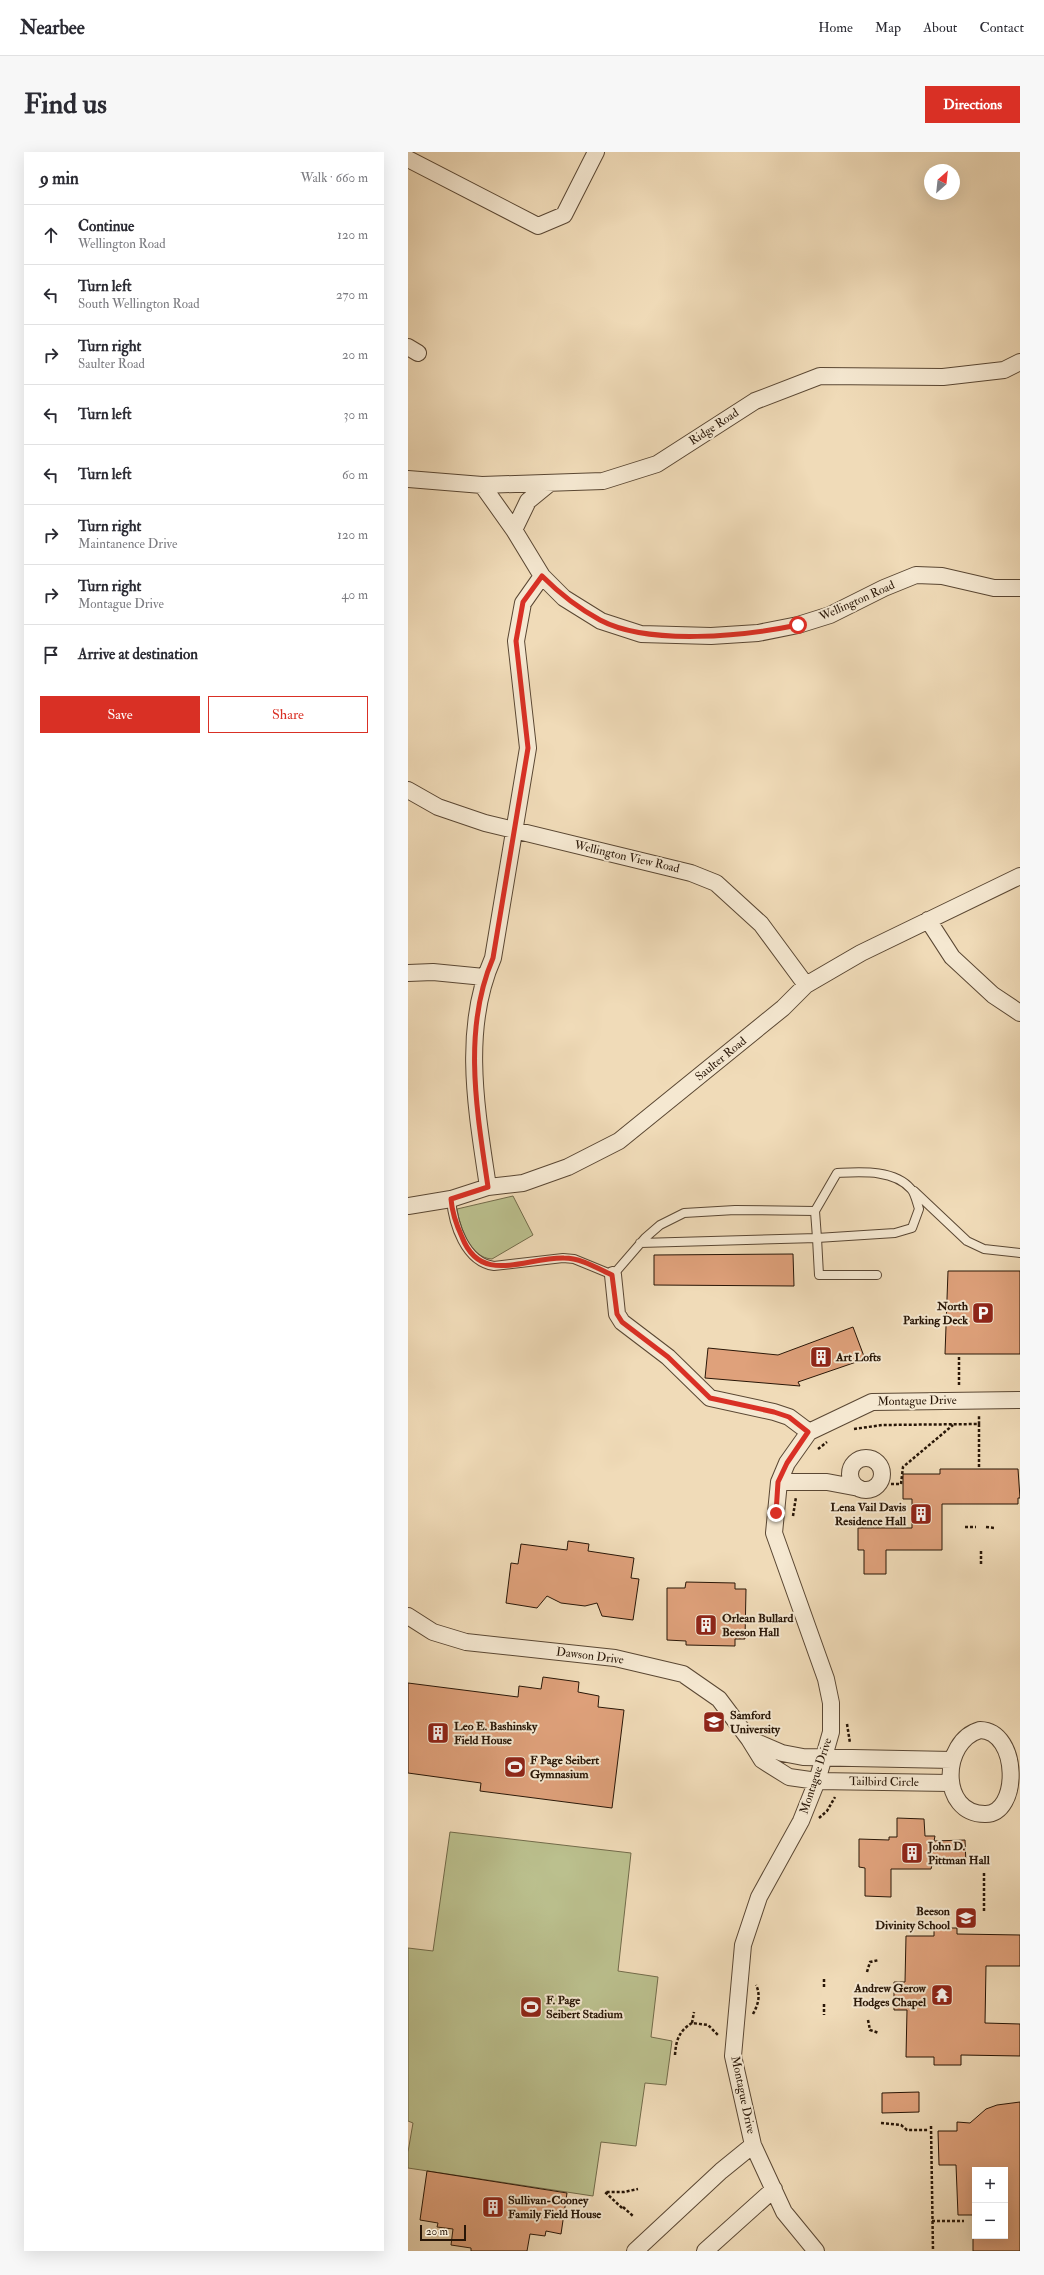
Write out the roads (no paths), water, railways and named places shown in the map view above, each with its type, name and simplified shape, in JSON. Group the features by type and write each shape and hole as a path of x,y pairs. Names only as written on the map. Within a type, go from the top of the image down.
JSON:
{"street":[{"path":"408,159 538,226 564,216 596,152"},
{"name":"Ridge Road","path":"408,479 482,485 603,481 657,464 755,401 820,376 943,377 1004,370 1020,362"},
{"path":"514,530 528,501 550,483"},
{"name":"Wellington Road","path":"482,485 514,530 542,576 564,598 601,621 641,634 711,636 758,633 798,625 830,615 884,588 916,575 942,576 994,588 1020,588"},
{"path":"488,1187 475,1095 475,1030 484,978 493,958 528,748 516,641 523,602 542,576"},
{"name":"Wellington View Road","path":"408,790 438,807 515,831 692,873 716,883 761,924 806,985"},
{"name":"Saulter Road","path":"408,1206 451,1199 488,1187 523,1183 568,1167 619,1141 783,1008 806,985 861,953 1020,876"},
{"path":"928,920 952,957 993,995 1020,1013"},
{"path":"408,973 433,972 484,978"},
{"path":"612,1275 617,1314 622,1322 668,1357 710,1398 774,1412 789,1417 808,1432"},
{"name":"Montague Drive","path":"816,2251 784,2212 753,2145 733,2056 743,1945 759,1897 801,1821 817,1781 831,1732 831,1702 826,1679 774,1533 778,1482 787,1463 808,1432 872,1402 1020,1400"},
{"path":"778,1482 827,1482 868,1490 877,1486 882,1477 882,1472 877,1462 867,1458 862,1458 827,1482"},
{"path":"853,1464 850,1475 851,1480 859,1488"},
{"name":"Dawson Drive","path":"408,1616 433,1632 466,1642 615,1658 683,1674 719,1699 749,1739 762,1760 774,1769 789,1777 817,1781"},
{"path":"986,1730 994,1732 1008,1744 1016,1764 1014,1783 1007,1800 994,1812 986,1814 972,1811 964,1806 955,1796 950,1783 952,1760 964,1738 970,1733 986,1730"},
{"path":"749,1739 782,1752 803,1757 823,1759"},
{"name":"Tailbird Circle","path":"823,1759 952,1760"},
{"name":"Tailbird Circle","path":"817,1781 950,1783"},
{"path":"635,2251 721,2171 753,2145"},
{"path":"705,2251 774,2189"}],"lane":[{"path":"877,1275 819,1275 815,1211 837,1173 870,1172 899,1179 912,1189 967,1241 984,1249 1020,1253"},
{"path":"640,1243 817,1238 828,1236 895,1233 912,1228 919,1209 912,1189"},
{"path":"451,1199 452,1213 465,1246 477,1260 486,1265 494,1266 563,1258 574,1259 612,1275 640,1243 660,1225 684,1213 735,1210 815,1211"}],"place":[{"name":"North Parking Deck","path":"983,1313"},
{"name":"Art Lofts","path":"821,1357"},
{"name":"Lena Vail Davis Residence Hall","path":"921,1514"},
{"name":"Orlean Bullard Beeson Hall","path":"706,1625"},
{"name":"Samford University","path":"714,1722"},
{"name":"Leo E. Bashinsky Field House","path":"438,1733"},
{"name":"F Page Seibert Gymnasium","path":"515,1767"},
{"name":"John D. Pittman Hall","path":"912,1853"},
{"name":"Beeson Divinity School","path":"966,1918"},
{"name":"Andrew Gerow Hodges Chapel","path":"942,1995"},
{"name":"F. Page Seibert Stadium","path":"531,2007"},
{"name":"Sullivan-Cooney Family Field House","path":"493,2207"}]}
